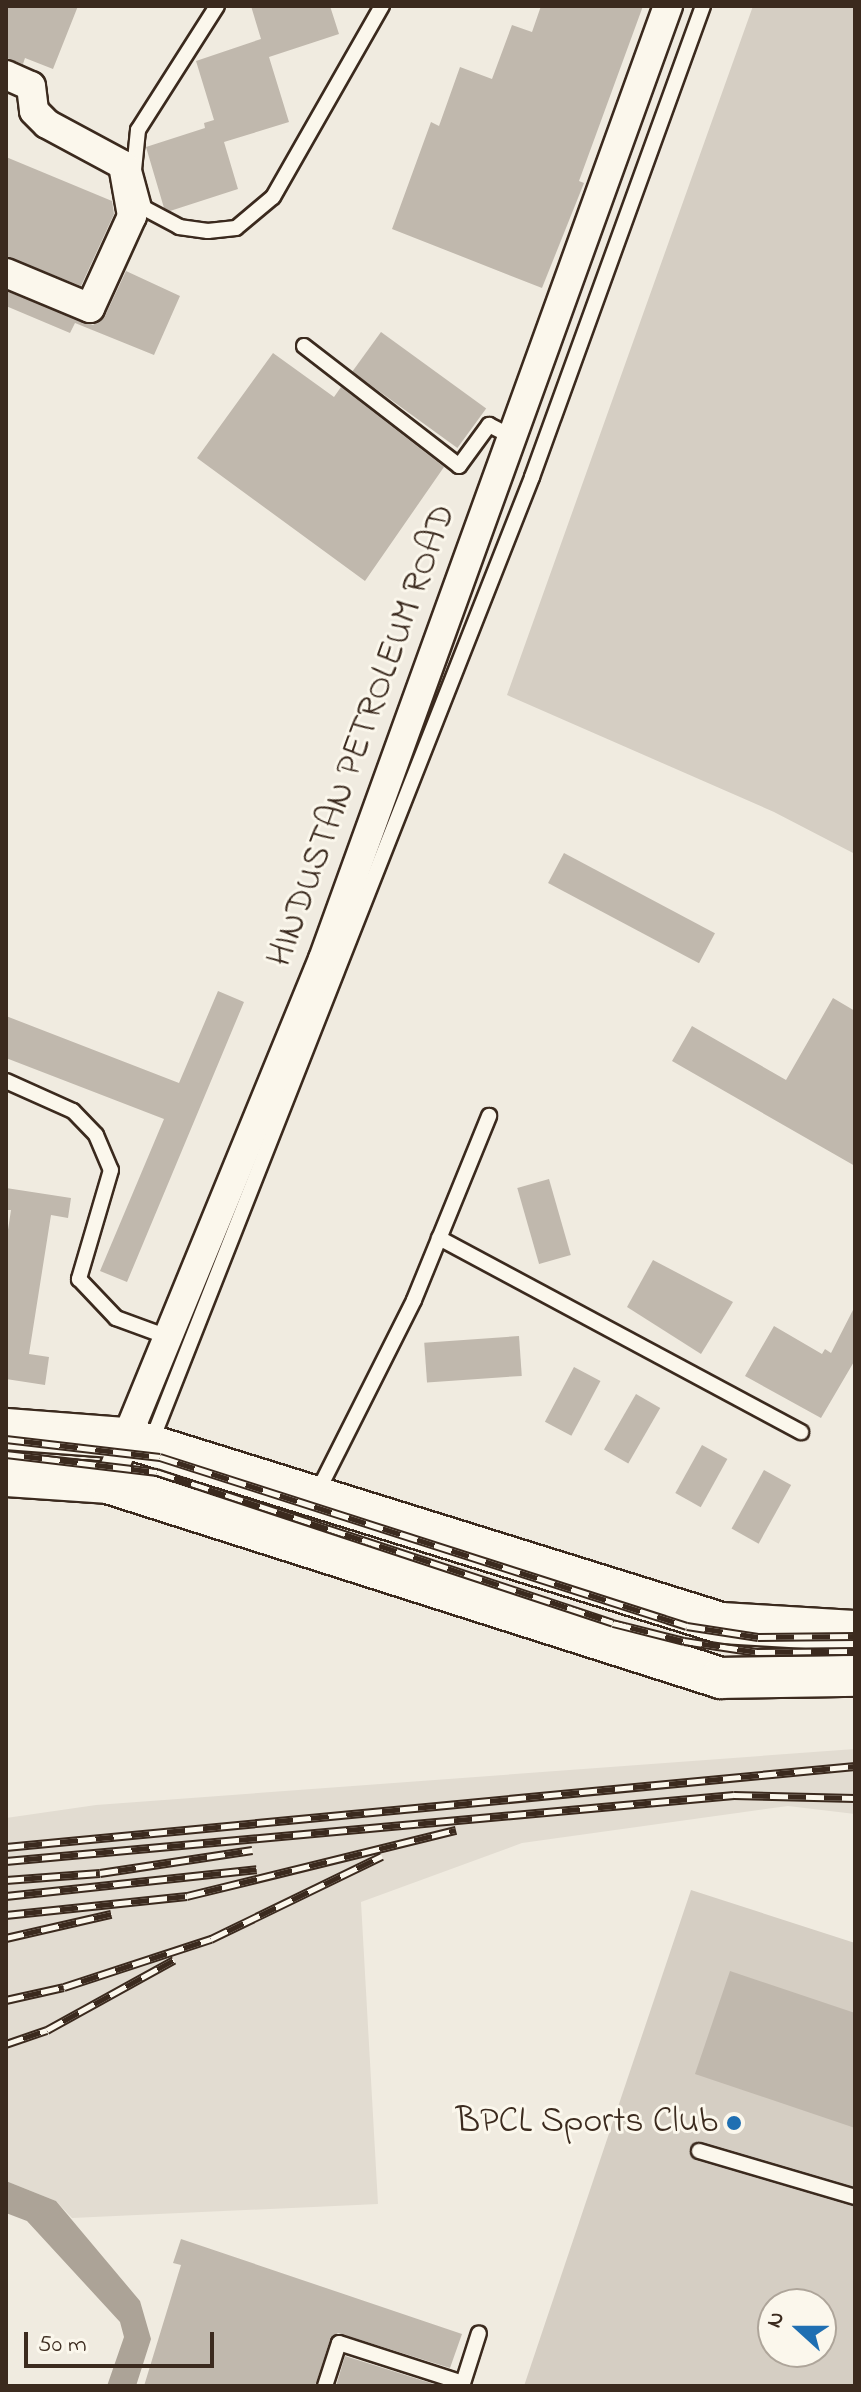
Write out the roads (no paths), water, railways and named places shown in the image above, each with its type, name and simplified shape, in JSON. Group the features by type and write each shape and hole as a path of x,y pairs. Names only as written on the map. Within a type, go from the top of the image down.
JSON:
{"main road":[{"path":"6,1429 139,1441 721,1623 855,1631"},
{"path":"6,1476 121,1487 721,1678 855,1676"}],"street":[{"name":"HINDUSTAN PETROLEUM ROAD","path":"121,1487 139,1441 168,1337 323,959 668,6"},
{"path":"6,75 31,86 34,111 47,124 123,165 132,216 90,308 6,273"}],"lane":[{"path":"217,6 138,130 134,170 144,208 179,227 208,231 236,228 273,197 382,6"},
{"path":"139,1441 532,477 703,6"},
{"path":"304,346 459,466 489,425 513,437"},
{"path":"6,1081 73,1111 96,1135 111,1170 79,1279 116,1318 168,1337"},
{"path":"315,1497 414,1300 489,1116"},
{"path":"439,1238 801,1432"},
{"path":"699,2151 855,2197"},
{"path":"325,2386 339,2343 463,2383 479,2333"}],"railway":[{"path":"6,1439 160,1457 687,1626 758,1637 855,1636"},
{"path":"6,1454 157,1472 613,1623 684,1641 757,1652 855,1651"},
{"path":"6,1847 855,1766"},
{"path":"6,1861 734,1795 855,1798"},
{"path":"6,1915 187,1896 456,1830"},
{"path":"6,1880 100,1873 252,1850"},
{"path":"6,2000 64,1987 211,1939 382,1856"},
{"path":"6,1896 257,1869"},
{"path":"6,1938 111,1914"},
{"path":"6,2044 47,2030 174,1960"}],"place":[{"name":"BPCL Sports Club","path":"734,2123"}]}
